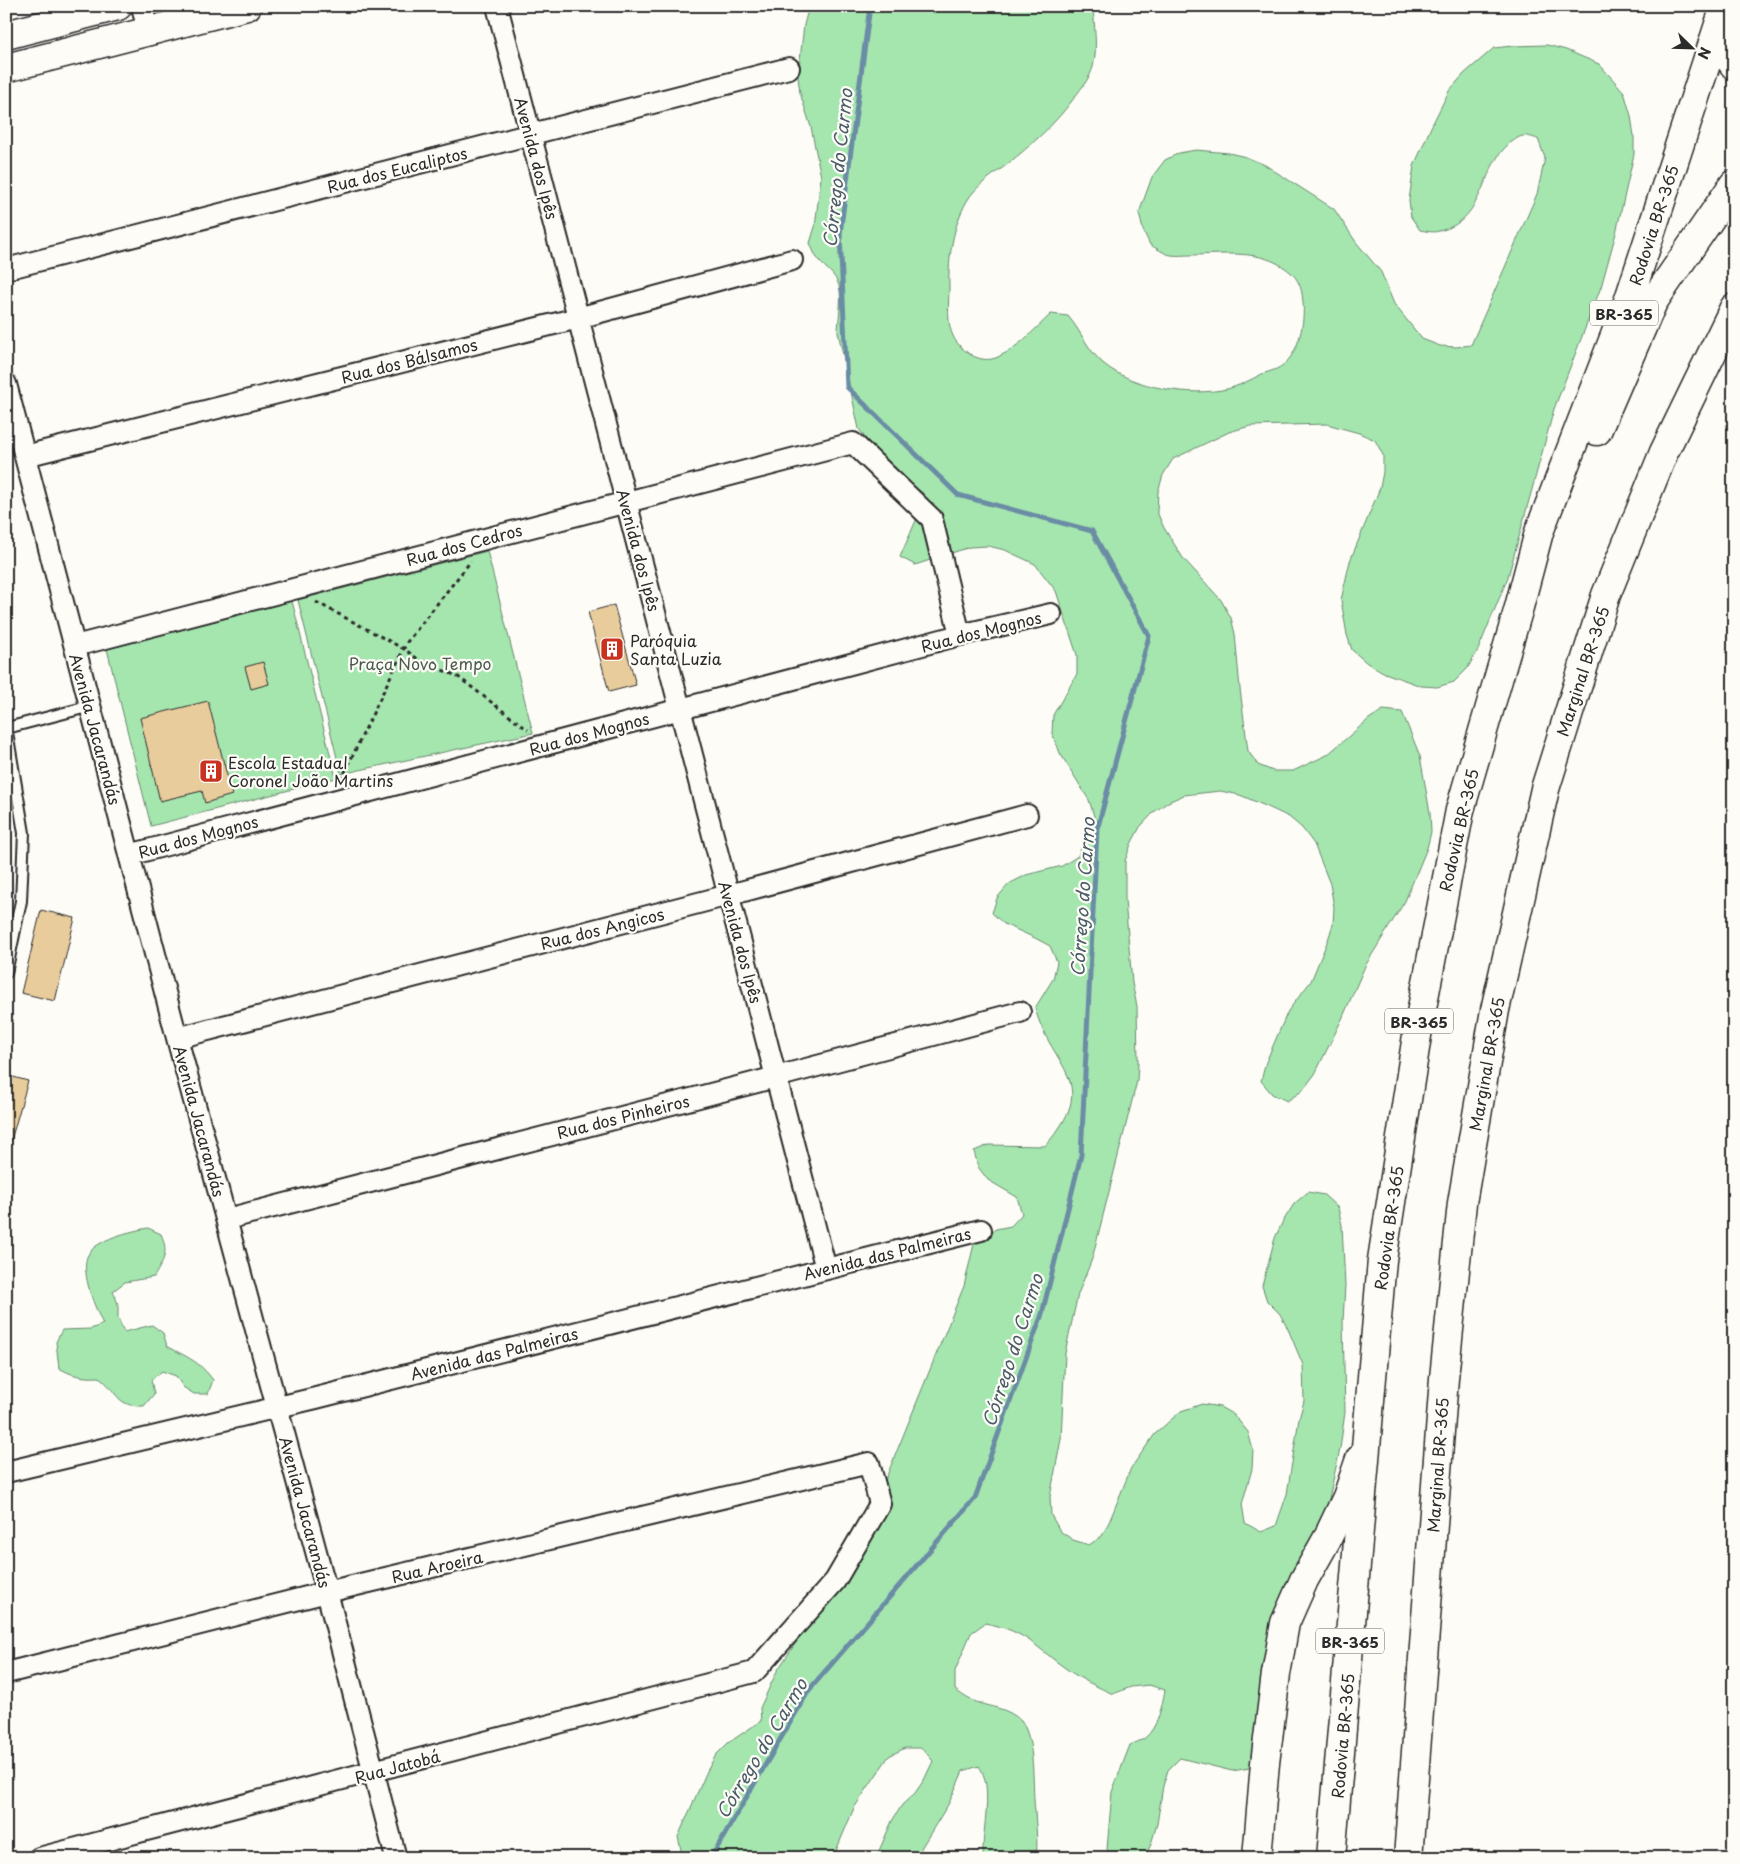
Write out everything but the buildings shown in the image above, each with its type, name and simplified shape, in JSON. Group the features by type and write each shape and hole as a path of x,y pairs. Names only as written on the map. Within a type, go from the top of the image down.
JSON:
{"main road":[{"path":"6,35 118,6"},
{"path":"6,68 145,19 247,6"},
{"path":"1724,9 1721,47 1734,65"},
{"name":"Rodovia BR-365","path":"1331,1858 1382,1260 1418,1029 1460,810 1539,532 1629,300 1724,9"},
{"name":"Rodovia BR-365","path":"1518,611 1654,302 1734,184"},
{"name":"Marginal BR-365","path":"1408,1858 1449,1330 1462,1203 1495,1010 1544,789 1606,595 1664,452 1734,308"},
{"path":"1257,1858 1276,1674 1285,1623 1304,1580 1327,1539 1347,1497 1367,1439"}],"street":[{"name":"Avenida dos Ipês","path":"497,6 826,1269"},
{"name":"Rua dos Eucaliptos","path":"6,269 789,68"},
{"name":"Rua dos Bálsamos","path":"25,456 578,318 792,260"},
{"name":"Avenida Jacarandás","path":"6,384 177,1038 278,1407 396,1858"},
{"name":"Rua dos Cedros","path":"75,646 853,442 932,519 960,635"},
{"name":"Rua dos Mognos","path":"129,855 960,635 1051,614"},
{"name":"Rua dos Angicos","path":"177,1038 729,895 1027,815"},
{"name":"Rua dos Pinheiros","path":"226,1219 1020,1012"},
{"name":"Avenida das Palmeiras","path":"6,1472 278,1407 981,1230"},
{"name":"Rua Aroeira","path":"6,1673 327,1592 869,1463 880,1504 835,1581 754,1672"},
{"name":"Rua Jatobá","path":"39,1858 754,1672"}],"lane":[{"path":"6,973 21,901 24,833 6,727 90,706"}],"path":[{"path":"331,801 407,642 490,537"},
{"path":"292,589 404,649 422,662 457,676 546,744"}],"green space":[{"path":"809,6 1093,6 1095,52 1093,67 1086,81 1050,127 981,185 971,195 962,210 955,231 949,275 948,305 951,332 957,343 973,356 992,359 1006,353 1020,343 1051,314 1068,316 1093,353 1104,364 1130,379 1146,385 1180,391 1197,392 1227,389 1277,369 1294,352 1302,327 1303,303 1302,291 1298,282 1292,274 1272,261 1261,257 1237,254 1171,255 1150,245 1143,230 1139,213 1152,177 1165,160 1179,153 1196,150 1229,153 1246,157 1265,165 1334,209 1356,242 1381,272 1394,304 1422,339 1440,346 1456,347 1471,345 1537,194 1545,158 1538,139 1528,136 1517,138 1504,149 1495,161 1475,203 1466,215 1455,225 1439,231 1420,230 1411,217 1409,200 1414,166 1449,91 1464,74 1494,48 1547,45 1566,50 1599,64 1624,92 1631,116 1634,154 1616,233 1601,287 1554,409 1508,577 1478,650 1467,669 1454,682 1437,687 1421,686 1385,673 1367,663 1352,650 1347,635 1341,600 1350,561 1380,488 1383,472 1383,455 1375,440 1359,433 1327,424 1250,426 1229,432 1173,459 1163,475 1158,492 1157,512 1164,528 1183,558 1221,600 1231,618 1235,634 1248,751 1258,765 1273,771 1293,771 1327,755 1369,719 1383,710 1402,712 1420,756 1430,813 1431,832 1427,848 1405,901 1365,966 1315,1074 1302,1091 1287,1101 1272,1094 1261,1081 1266,1062 1288,1011 1311,981 1333,924 1334,907 1330,884 1314,844 1302,828 1289,817 1240,795 1220,791 1184,795 1168,802 1154,812 1140,827 1125,861 1125,900 1132,983 1137,1006 1137,1081 1092,1259 1078,1294 1065,1353 1061,1439 1050,1497 1051,1515 1060,1531 1073,1540 1089,1545 1102,1536 1131,1468 1155,1434 1181,1411 1202,1404 1220,1407 1234,1415 1248,1432 1253,1450 1252,1469 1242,1504 1245,1523 1261,1532 1276,1526 1287,1494 1299,1419 1304,1401 1303,1365 1288,1329 1280,1314 1267,1301 1262,1286 1275,1238 1282,1223 1294,1204 1308,1192 1324,1195 1338,1208 1342,1225 1345,1285 1343,1321 1345,1412 1340,1449 1324,1521 1262,1754 1250,1768 1232,1771 1180,1758 1168,1770 1163,1786 1157,1824 1145,1858 1111,1858 1107,1849 1112,1792 1130,1745 1145,1738 1153,1728 1159,1716 1165,1690 1149,1685 1131,1687 1113,1694 1073,1674 1021,1636 999,1626 985,1623 971,1633 955,1671 955,1690 971,1700 1016,1716 1026,1729 1031,1752 1037,1835 1036,1858 983,1858 987,1794 985,1780 979,1766 963,1771 949,1803 915,1858 879,1858 878,1853 892,1821 902,1805 915,1793 924,1780 933,1761 922,1748 905,1748 889,1756 854,1808 833,1858 685,1858 682,1854 678,1837 716,1755 728,1743 761,1721 760,1708 777,1671 809,1623 864,1532 964,1286 975,1240 996,1229 1011,1226 1022,1214 1017,1197 988,1180 978,1167 974,1151 989,1145 1045,1146 1062,1124 1070,1106 1072,1090 1068,1076 1042,1029 1035,1008 1053,979 1057,962 1050,946 1004,924 992,913 997,898 1009,884 1026,875 1062,866 1078,856 1094,816 1089,800 1060,753 1052,733 1053,715 1077,674 1077,655 1056,591 1035,564 1005,550 988,546 970,547 915,565 900,557 921,509 923,493 881,461 859,429 838,332 839,286 832,274 817,258 810,243 815,227 821,177 811,127 800,93 798,77 804,25"},
{"name":"Praça Novo Tempo","path":"487,551 533,733 341,774 298,600"},
{"path":"292,601 336,778 151,826 107,649"},
{"path":"148,1228 161,1234 165,1246 163,1260 154,1277 125,1282 113,1291 118,1304 118,1318 124,1332 152,1325 163,1333 167,1346 197,1364 213,1380 208,1394 194,1394 183,1387 176,1376 162,1371 151,1380 154,1394 144,1406 135,1406 118,1398 99,1377 78,1376 59,1368 56,1342 62,1330 91,1329 103,1324 87,1281 86,1264 87,1257 91,1251 97,1245 114,1237"}],"waterway":[{"name":"Córrego do Carmo","path":"711,1858 809,1690 975,1498 1042,1314 1081,1155 1097,830 1149,636 1092,531 958,495 847,387 840,234 870,6"}],"place":[{"name":"Paróquia Santa Luzia","path":"612,649"},
{"name":"Escola Estadual Coronel João Martins","path":"211,771"}]}
